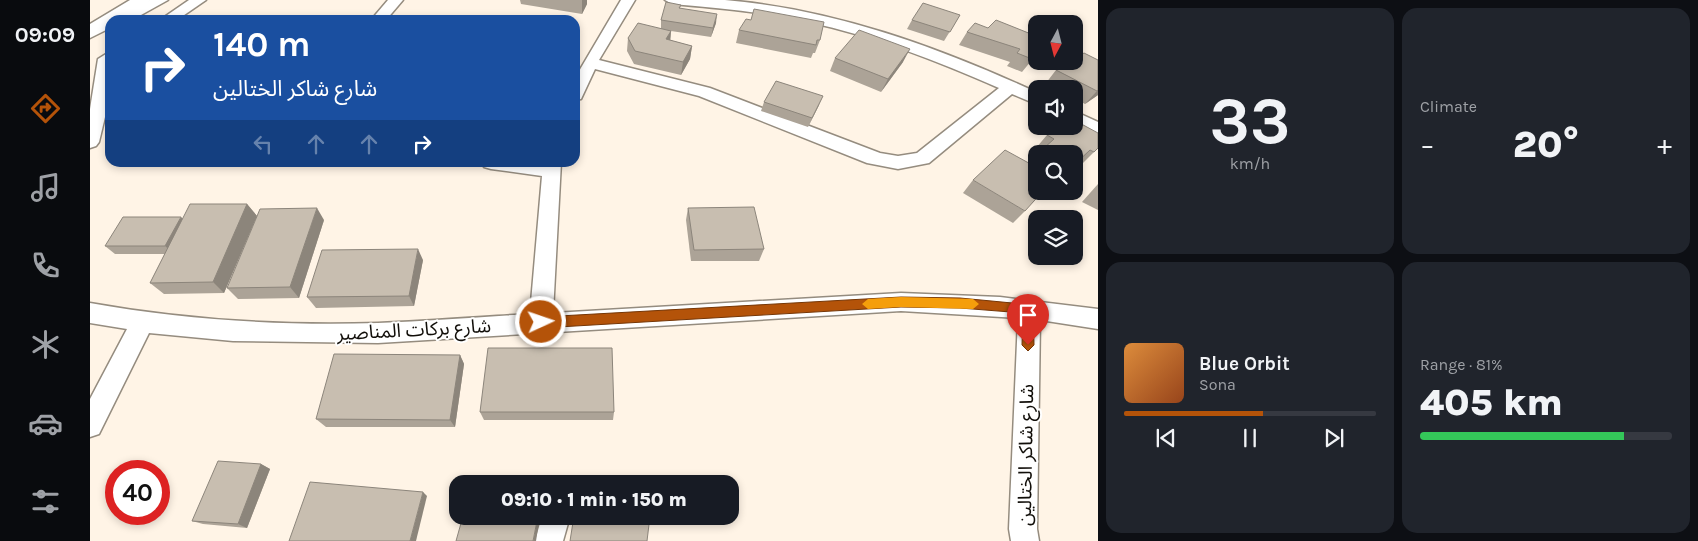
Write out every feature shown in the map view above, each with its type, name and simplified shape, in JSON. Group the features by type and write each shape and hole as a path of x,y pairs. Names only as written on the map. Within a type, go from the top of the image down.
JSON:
{"main road":[{"path":"90,18 121,0"},
{"path":"119,15 142,0"},
{"path":"90,34 105,24"}],"street":[{"path":"131,15 161,0"},
{"path":"175,15 199,0"},
{"path":"382,15 396,0"},
{"path":"580,84 590,63 628,0"},
{"path":"672,0 776,11 880,36 954,61 1028,95"},
{"path":"90,34 105,27"},
{"path":"90,68 105,60"},
{"path":"590,63 704,92 873,158 898,163 912,163 923,158 1012,87"},
{"path":"90,142 105,76"},
{"path":"1083,122 1098,129"},
{"path":"541,322 551,167"},
{"name":"شارع بركات المناصير","path":"90,313 142,323 225,331 321,334 378,333 901,302 960,303 1029,309 1098,319"},
{"name":"شارع شاكر الختالين","path":"1025,541 1023,529 1029,309"},
{"path":"90,425 142,323"},
{"path":"549,541 553,525"}],"building":[{"path":"666,2 681,5 679,8 717,14 713,28 661,20"},
{"path":"923,3 960,15 950,32 912,20"},
{"path":"754,9 824,22 820,40 817,40 816,45 739,30 746,19 751,20"},
{"path":"996,20 1028,33 1028,57 1017,53 1020,49 967,32 975,23 988,28"},
{"path":"638,23 671,31 666,39 692,46 683,62 635,51 628,38"},
{"path":"859,30 910,49 888,79 835,58"},
{"path":"1083,54 1098,60 1097,91 1083,84 1083,80 1076,80 1056,70 1083,70"},
{"path":"776,81 823,96 812,118 764,102"},
{"path":"1083,125 1098,133 1098,148 1094,152 1090,150 1083,157 1083,145 1047,145 1054,139 1047,135 1083,135"},
{"path":"1005,150 1028,163 1028,200 1035,200 1025,211 973,180"},
{"path":"190,204 247,204 213,282 150,283"},
{"path":"754,207 764,249 694,250 688,208"},
{"path":"317,208 290,287 227,288 260,209"},
{"path":"123,217 181,217 165,246 105,246"},
{"path":"418,249 409,296 307,297 322,250"},
{"path":"488,348 612,348 614,412 480,412"},
{"path":"334,354 460,355 450,420 316,419"},
{"path":"218,461 261,464 238,524 192,521"},
{"path":"310,482 423,492 410,541 289,541"},
{"path":"460,525 536,525 533,541 456,541"},
{"path":"573,525 649,525 647,541 570,541"}],"slow traffic":[{"path":"868,304 901,302 973,304"}],"route":[{"path":"541,322 901,302 960,303 1029,309 1028,345"}]}
